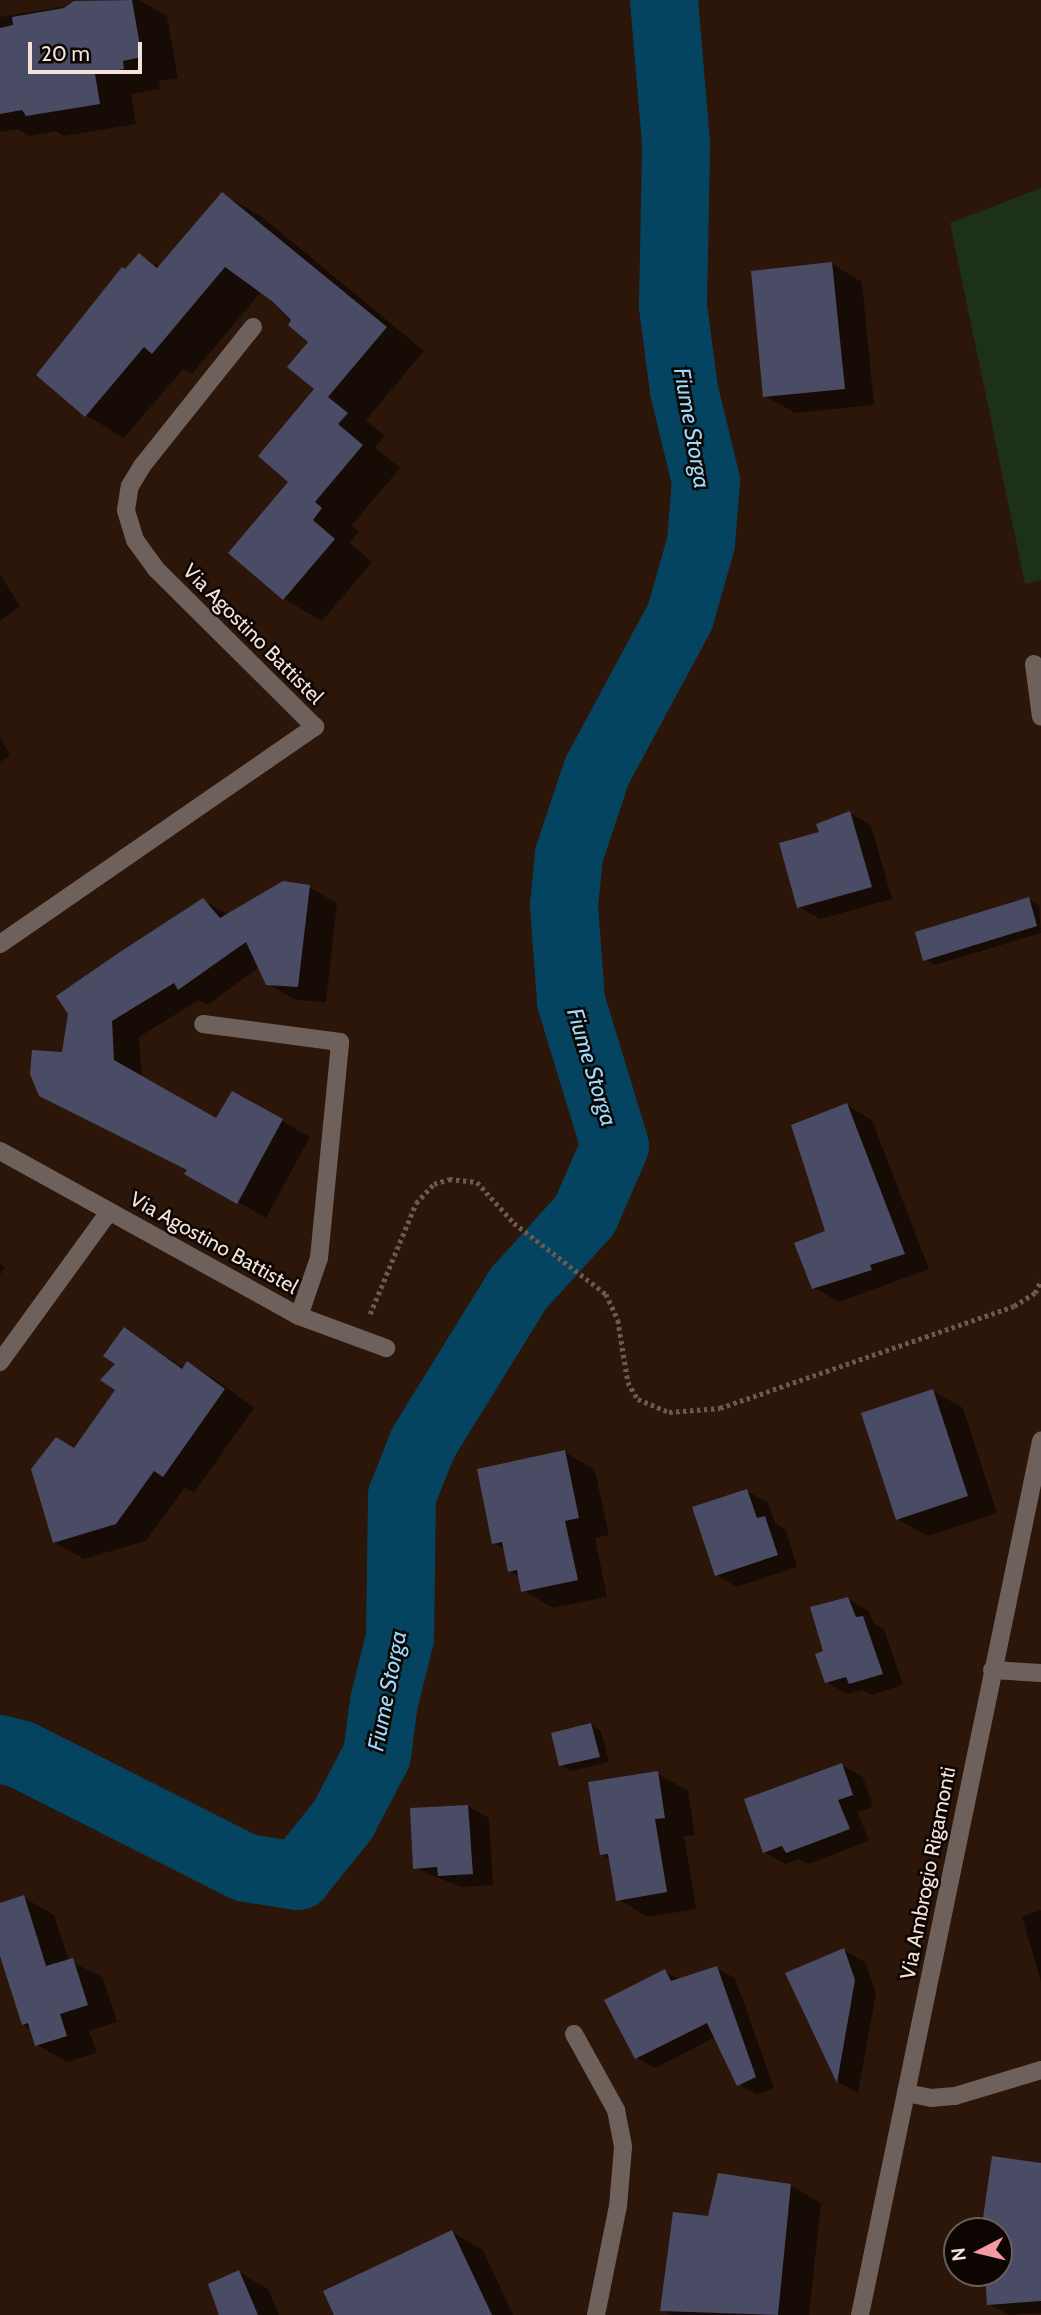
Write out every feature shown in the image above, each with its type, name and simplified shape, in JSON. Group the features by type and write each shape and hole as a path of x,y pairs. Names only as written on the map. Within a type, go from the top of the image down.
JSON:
{"street":[{"name":"Via Agostino Battistel","path":"0,944 314,727 156,569 135,540 126,510 130,486 142,466 253,327"},
{"path":"1034,664 1041,717"},
{"name":"Via Agostino Battistel","path":"0,1151 299,1316 319,1258 340,1042 203,1024"},
{"name":"Via Agostino Battistel","path":"0,1362 109,1212"},
{"path":"299,1316 386,1348"},
{"name":"Via Ambrogio Rigamonti","path":"860,2315 1041,1441"},
{"path":"992,1670 1041,1673"},
{"path":"573,2034 616,2110 623,2147 618,2206 596,2315"},
{"path":"906,2093 955,2096 1041,2070"}],"path":[{"path":"360,1339 416,1203 434,1184 449,1180 477,1182 514,1223 581,1273 613,1305 628,1382 638,1399 652,1408 693,1413 720,1408 1014,1306 1035,1293 1041,1280"}],"green space":[{"path":"1041,188 1041,580 1025,584 950,223"}],"building":[{"path":"132,0 142,57 123,61 124,69 95,74 100,104 26,116 22,110 0,114 0,28 13,25 12,17 64,8 74,1"},
{"path":"222,192 387,327 328,397 348,413 338,424 363,445 315,502 322,508 313,520 335,539 283,600 228,553 288,482 258,456 314,389 287,367 308,342 288,325 291,320 272,301 225,267 152,354 144,347 85,417 36,375 122,267 125,269 139,253 157,268"},
{"path":"832,262 845,389 763,397 751,271"},
{"path":"850,811 872,887 797,908 779,843 819,832 816,824"},
{"path":"283,881 310,885 298,987 266,985 246,942 178,990 174,983 112,1021 114,1060 216,1118 232,1091 283,1119 237,1204 184,1174 187,1170 39,1096 30,1074 32,1050 62,1052 68,1014 56,996 120,952 203,898 220,918"},
{"path":"1029,897 1037,926 923,961 915,932"},
{"path":"847,1103 905,1254 870,1265 872,1270 812,1289 794,1243 825,1231 791,1125"},
{"path":"124,1327 182,1369 187,1361 225,1389 163,1477 154,1471 116,1524 53,1543 31,1469 56,1437 74,1448 115,1390 100,1380 115,1364 103,1356"},
{"path":"933,1389 968,1496 896,1520 861,1413"},
{"path":"565,1450 579,1518 565,1521 578,1580 521,1592 517,1570 508,1572 502,1542 492,1544 477,1469"},
{"path":"747,1489 757,1518 765,1516 778,1555 715,1576 692,1507"},
{"path":"848,1597 856,1617 863,1616 883,1674 849,1684 846,1677 825,1683 815,1654 823,1651 810,1607"},
{"path":"591,1723 600,1757 559,1766 551,1733"},
{"path":"842,1763 853,1795 838,1800 850,1829 786,1853 782,1846 763,1853 744,1799"},
{"path":"658,1771 665,1818 655,1819 667,1892 616,1901 608,1854 600,1855 588,1782"},
{"path":"468,1805 473,1874 438,1876 437,1867 413,1869 410,1808"},
{"path":"24,1895 46,1966 73,1958 88,2005 60,2014 67,2036 35,2046 28,2023 22,2025 0,1956 0,1903"},
{"path":"844,1948 855,1980 837,2083 785,1973"},
{"path":"717,1966 756,2077 737,2086 707,2023 635,2059 604,2000 665,1969 671,1981"},
{"path":"992,2156 1041,2163 1041,2301 987,2305 986,2287 1013,2287 1013,2217 983,2217"},
{"path":"718,2173 791,2184 778,2315 660,2311 673,2212 708,2216"},
{"path":"452,2230 492,2315 334,2315 323,2291"},
{"path":"239,2270 258,2315 219,2315 208,2284"}],"waterway":[{"name":"Fiume Storga","path":"0,1749 22,1755 246,1868 298,1876 343,1820 377,1755 384,1702 400,1638 402,1496 423,1443 518,1289 585,1215 615,1146 571,1001 564,906 569,855 597,771 680,617 701,543 706,481 684,390 673,306 676,143 664,0"}]}
